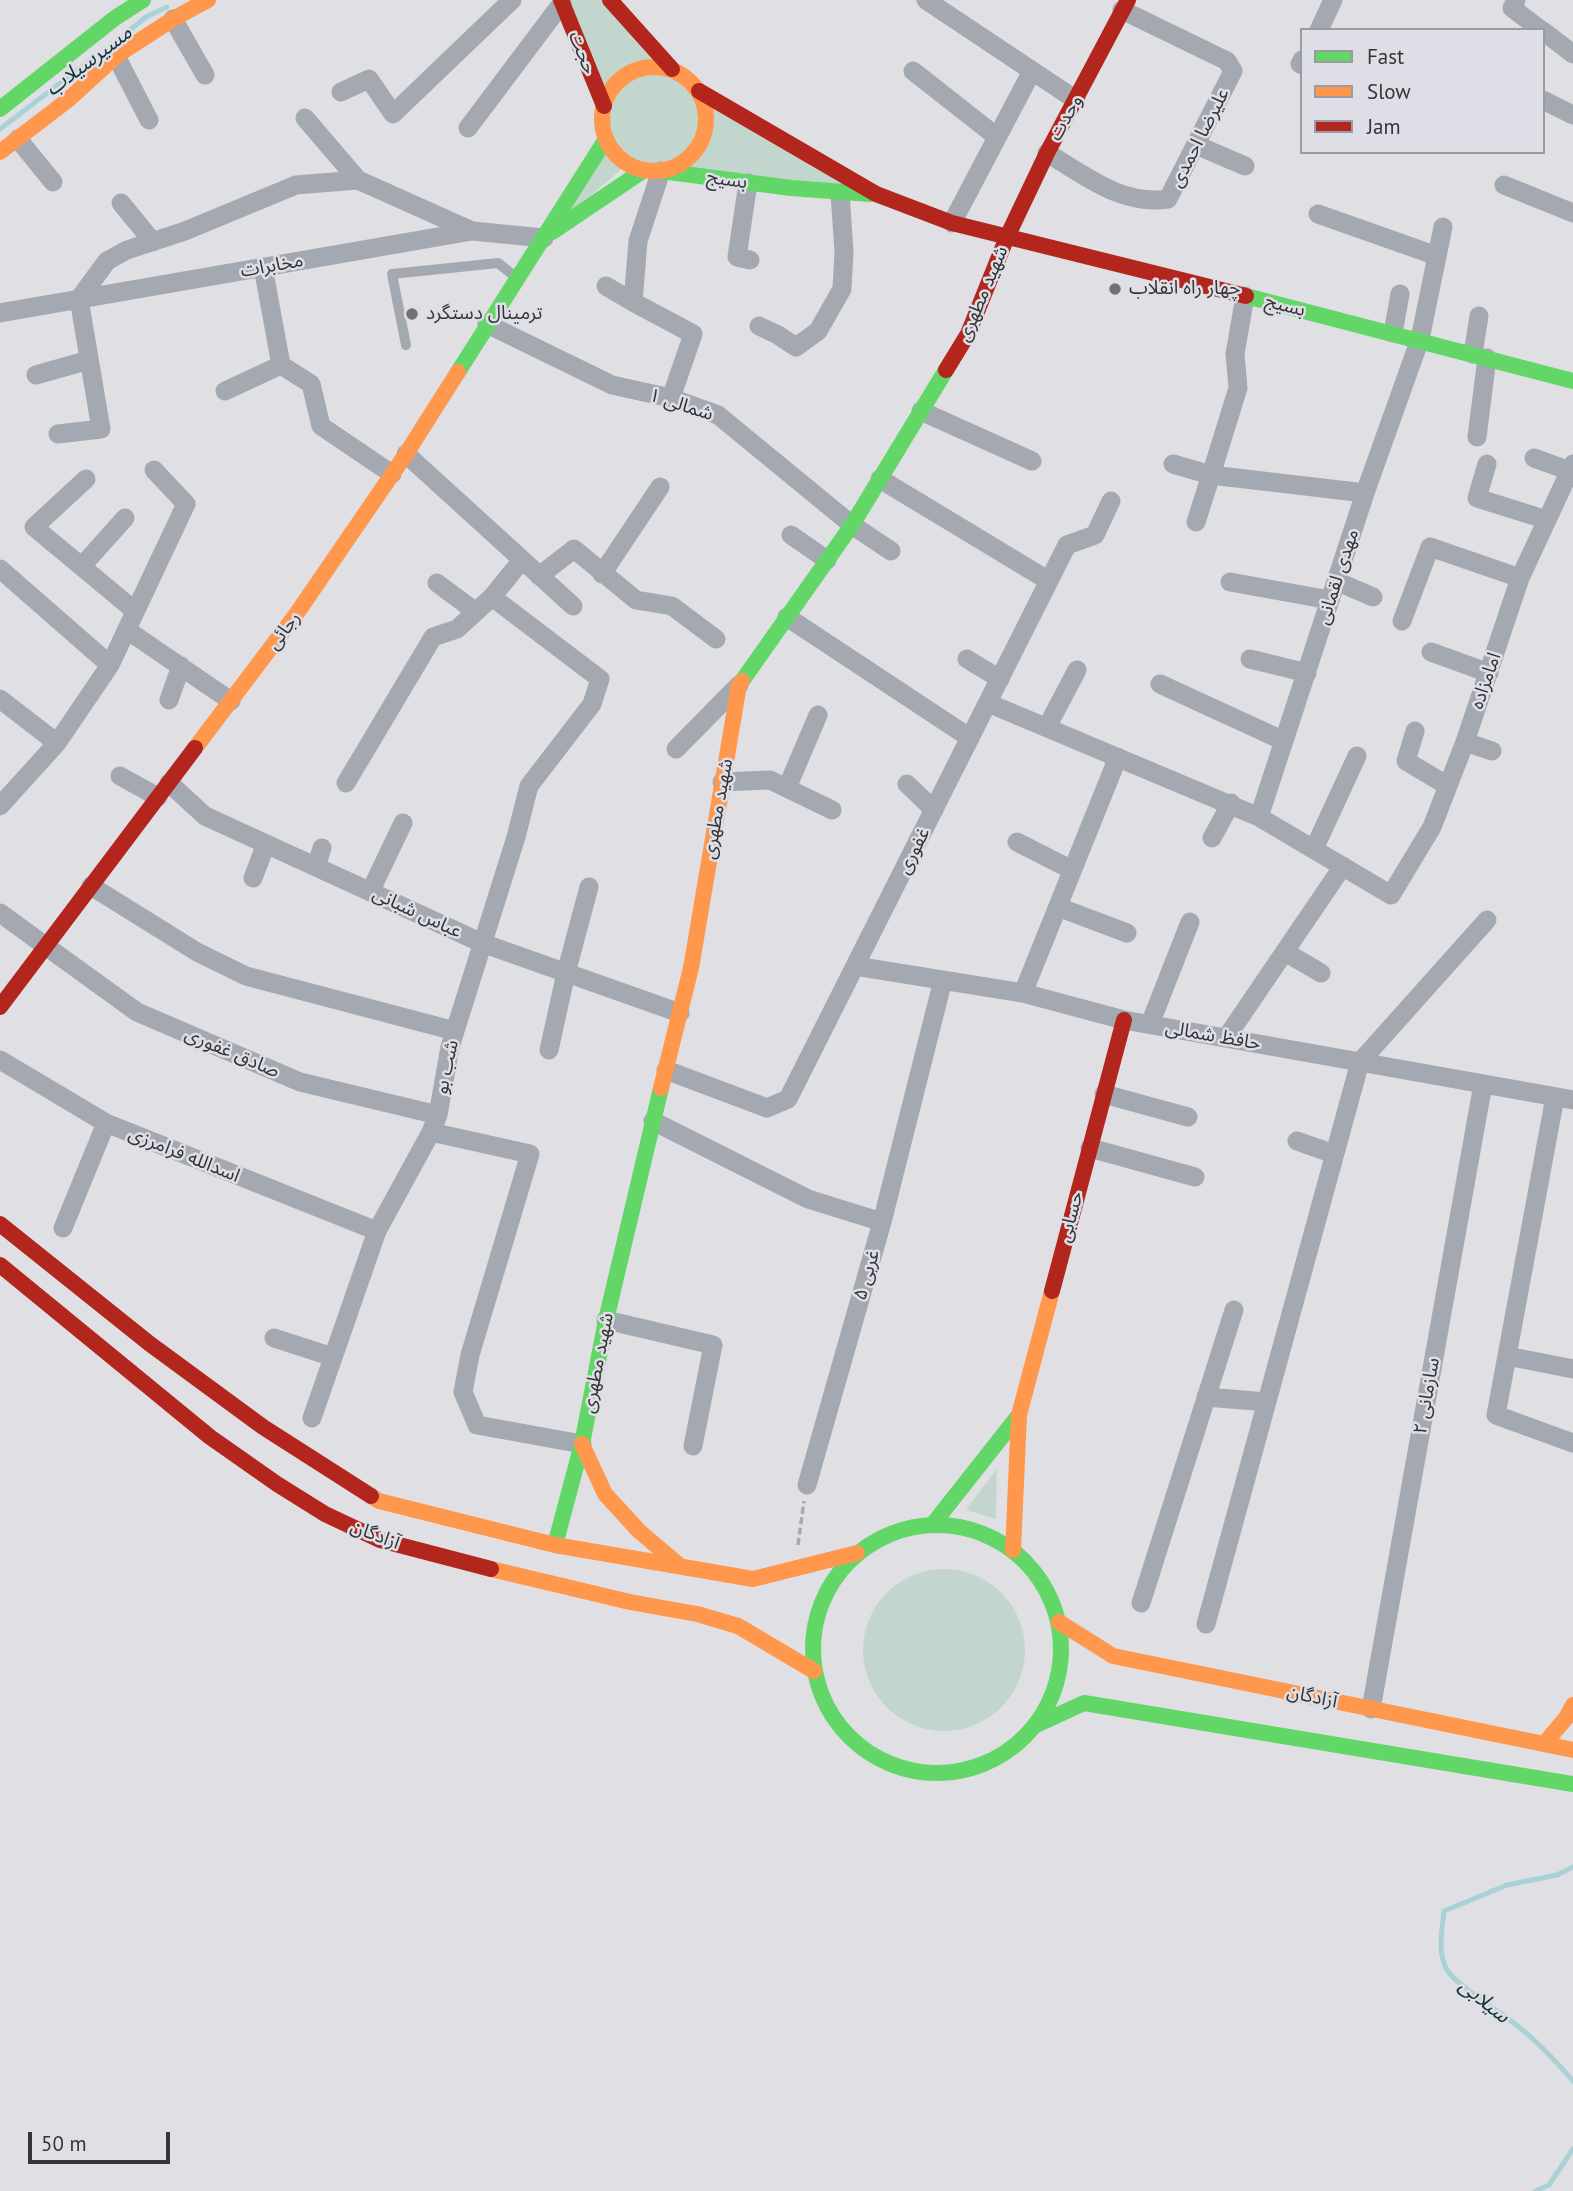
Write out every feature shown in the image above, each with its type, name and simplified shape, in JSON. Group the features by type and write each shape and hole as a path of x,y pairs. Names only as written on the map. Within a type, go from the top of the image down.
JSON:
{"street":[{"path":"0,109 115,18 143,0"},
{"path":"0,152 68,100 116,56 208,0"},
{"path":"544,237 653,170 677,166 691,156 701,141 706,125 705,107 699,91 687,78 672,69 610,0"},
{"path":"926,0 1076,100"},
{"path":"1320,28 1333,0"},
{"path":"1516,0 1512,8 1538,28"},
{"path":"468,128 562,1"},
{"name":"حجت","path":"562,1 604,106"},
{"path":"341,92 369,79 393,114 505,3"},
{"name":"وحدت","path":"1007,237 1047,153 1125,5"},
{"name":"علیرضا احمدی","path":"1047,153 1122,196 1150,202 1168,199 1233,71 1227,61 1125,5"},
{"path":"173,19 205,75"},
{"path":"1545,33 1573,54"},
{"path":"116,56 149,120"},
{"path":"653,170 628,164 615,153 606,139 602,123 604,106 611,90 622,77 638,69 655,66 672,69"},
{"path":"913,71 997,138"},
{"path":"951,223 1032,71"},
{"name":"بسیج","path":"699,91 876,194 951,223 1394,332 1573,381"},
{"path":"1545,101 1573,115"},
{"path":"305,118 358,180 472,231"},
{"path":"18,139 52,183"},
{"name":"رجائی","path":"0,1007 297,613 406,454 606,139"},
{"path":"1196,145 1245,166"},
{"path":"633,302 638,242 653,170"},
{"name":"بسیج","path":"653,170 840,193 876,194"},
{"path":"58,434 101,429 79,299 107,261 127,250 185,231 296,185 358,180"},
{"path":"748,183 737,257 750,260"},
{"path":"1504,185 1573,214"},
{"path":"759,326 796,347 818,331 842,289 844,252 840,193"},
{"path":"121,203 153,242"},
{"path":"1318,214 1437,256"},
{"name":"مهدی لقمانی","path":"1259,817 1365,493 1420,340 1443,227"},
{"name":"مخابرات","path":"0,313 472,231 544,237"},
{"name":"شهید مطهری","path":"555,1545 582,1444 606,1320 691,968 739,685 852,525 968,334 1007,237"},
{"path":"263,267 281,365 312,384 321,425 392,474"},
{"path":"606,286 693,334 671,398"},
{"path":"1394,332 1399,294"},
{"path":"1196,522 1238,388 1235,354 1245,296"},
{"path":"1477,437 1479,316"},
{"name":"۱ شمالی","path":"487,324 612,385 671,398 718,415 852,525 891,551"},
{"path":"36,375 89,360"},
{"path":"225,391 281,365"},
{"path":"921,411 1032,461"},
{"path":"406,454 573,606"},
{"path":"1534,458 1572,467"},
{"path":"1173,464 1210,475 1365,493"},
{"path":"1487,464 1477,498 1547,520"},
{"name":"امامزاده","path":"1343,866 1391,895 1432,827 1465,742 1520,578 1572,467"},
{"path":"3,798 57,743 110,665 186,504 154,470"},
{"path":"86,479 34,527 135,611"},
{"path":"880,479 1049,581"},
{"path":"602,574 660,487"},
{"name":"غفوری","path":"666,1070 768,1108 788,1099 1068,545 1095,535 1111,501"},
{"path":"82,566 125,518"},
{"path":"790,535 827,560"},
{"path":"1402,621 1430,547 1520,578"},
{"path":"539,576 574,549 636,600 672,606 716,639"},
{"path":"346,783 433,637 457,629 492,597 522,560"},
{"path":"0,569 110,665"},
{"path":"1230,582 1333,590 1373,597"},
{"path":"436,583 476,612"},
{"name":"شب بو","path":"312,1418 377,1231 435,1124 450,1047 516,837 529,786 592,704 600,679 492,597"},
{"path":"787,617 970,738"},
{"path":"127,630 232,701"},
{"path":"1431,652 1489,673"},
{"path":"967,659 1000,679"},
{"path":"1250,659 1307,673"},
{"path":"169,700 181,666"},
{"path":"1047,727 1077,670"},
{"path":"1160,684 1284,741"},
{"path":"676,749 739,685"},
{"path":"0,699 57,743"},
{"path":"988,703 1231,803 1343,866 1226,1038"},
{"path":"787,788 818,715"},
{"path":"1415,731 1406,761 1448,786"},
{"path":"1465,742 1492,751"},
{"path":"1314,849 1357,756"},
{"path":"1023,993 1118,757"},
{"name":"عباس شبانی","path":"120,776 164,790 205,816 482,943 680,1013"},
{"path":"722,782 770,780 832,810"},
{"path":"907,784 934,810"},
{"path":"1212,838 1231,803"},
{"path":"370,892 403,823"},
{"path":"1017,842 1072,870"},
{"path":"253,878 266,844"},
{"path":"316,867 322,848"},
{"path":"91,886 197,952 246,976 455,1031"},
{"path":"549,1050 589,887"},
{"path":"1058,907 1126,933"},
{"name":"صادق غفوری","path":"0,913 137,1012 300,1082 435,1124"},
{"path":"1206,1624 1360,1062 1487,920"},
{"path":"1150,1024 1190,922"},
{"path":"1285,952 1321,973"},
{"name":"حافظ شمالی","path":"855,966 1023,993 1124,1020 1564,1098"},
{"name":"۵ غربی","path":"807,1485 882,1222 943,981"},
{"name":"حسابی","path":"1013,1550 1019,1415 1124,1020"},
{"name":"اسدالله فرامرزی","path":"0,1060 106,1123 377,1231"},
{"name":"سازمانی ۲","path":"1371,1709 1483,1084"},
{"path":"1104,1094 1188,1117"},
{"path":"1564,1098 1496,1415 1573,1443"},
{"path":"653,1121 808,1199 882,1222"},
{"path":"63,1228 106,1123"},
{"path":"435,1124 530,1154 470,1355 463,1392 477,1425 582,1444 605,1494 639,1531 681,1566"},
{"path":"1297,1141 1334,1154"},
{"path":"1090,1148 1195,1177"},
{"path":"0,1224 150,1344 263,1427 379,1501 555,1545 753,1579 857,1553 893,1532 933,1524 975,1530 1013,1550 1034,1570 1049,1595 1059,1622 1061,1659 1053,1694 1034,1726 1004,1754 967,1770 927,1773 887,1764 853,1741 828,1709 814,1671 814,1627 829,1586 857,1553"},
{"name":"آزادگان","path":"0,1265 210,1437 325,1514 380,1540 453,1560 630,1602 697,1614 738,1626 814,1671"},
{"path":"1141,1603 1234,1310"},
{"path":"606,1320 713,1345 693,1446"},
{"path":"274,1338 333,1357"},
{"path":"1507,1356 1573,1370"},
{"path":"1206,1396 1267,1402"},
{"name":"حسابی","path":"933,1524 1019,1415"},
{"name":"آزادگان","path":"1059,1622 1113,1656 1573,1750"},
{"path":"1034,1726 1084,1703 1573,1784"},
{"path":"1544,1744 1566,1718 1573,1705"}],"lane":[{"path":"405,345 392,274 498,263 517,279"}],"path":[{"path":"795,1569 807,1485"}],"green space":[{"path":"567,0 603,0 658,62 627,69 604,91"},
{"path":"654,73 671,76 686,86 696,101 699,118 696,135 686,150 671,160 654,163 637,160 622,150 612,135 609,118 612,101 622,86 637,76"},
{"path":"711,104 852,187 682,169 707,141 711,125"},
{"path":"606,144 613,156 625,166 553,228"},
{"path":"997,1468 996,1519 966,1510"},
{"path":"944,1569 975,1575 1001,1593 1019,1619 1025,1650 1019,1681 1001,1707 975,1725 944,1731 913,1725 887,1707 869,1681 863,1650 869,1619 887,1593 913,1575"}],"waterway":[{"name":"مسیرسیلاب","path":"125,34 146,17 167,7"},
{"name":"مسیرسیلاب","path":"0,129 92,59"},
{"name":"سیلابی","path":"1573,1867 1557,1875 1507,1885 1444,1911 1441,1941 1444,1963 1452,1976 1531,2037 1573,2081"},
{"name":"سیلابی","path":"1535,2191 1549,2185 1573,2149"}],"traffic: fast":[{"path":"0,109 115,18 143,0"},
{"path":"458,372 606,139"},
{"path":"552,232 644,170"},
{"path":"661,171 791,188 870,194"},
{"path":"1246,296 1573,381"},
{"path":"742,681 852,525 946,370"},
{"path":"555,1545 582,1444 606,1320 661,1088"},
{"path":"933,1524 1019,1415"},
{"path":"937,1525 984,1535 1006,1546 1025,1561 1040,1580 1051,1602 1061,1649 1051,1696 1040,1718 1025,1737 1006,1752 984,1763 937,1773 890,1763 868,1752 849,1737 834,1718 823,1696 813,1649 823,1602 834,1580 849,1561 868,1546 890,1535 937,1525"},
{"path":"1034,1726 1084,1703 1573,1784"}],"traffic: slow":[{"path":"0,152 68,100 116,56 208,0"},
{"path":"654,67 674,71 691,82 702,99 706,119 702,139 691,156 674,167 654,171 634,167 617,156 606,139 602,119 606,99 617,82 634,71 654,67"},
{"path":"195,748 297,613 406,454 458,372"},
{"path":"661,1088 691,968 739,685 742,681"},
{"path":"1013,1550 1019,1415 1052,1291"},
{"path":"582,1444 605,1494 639,1531 679,1565"},
{"path":"371,1496 379,1501 555,1545 753,1579 857,1553"},
{"path":"491,1569 630,1602 697,1614 738,1626 814,1671"},
{"path":"1059,1622 1113,1656 1573,1750"},
{"path":"1544,1744 1566,1718 1573,1705"}],"traffic: jam":[{"path":"561,0 604,106"},
{"path":"610,0 672,69"},
{"path":"946,370 968,334 1007,237 1047,153 1128,0"},
{"path":"699,91 876,194 952,223 1246,296"},
{"path":"0,1007 195,748"},
{"path":"1052,1291 1124,1020"},
{"path":"0,1224 150,1344 263,1427 371,1496"},
{"path":"0,1265 210,1437 325,1514 380,1540 491,1569"}],"place":[{"name":"چهار راه انقلاب","path":"1115,289"},
{"name":"ترمینال دستگرد","path":"412,314"}]}
